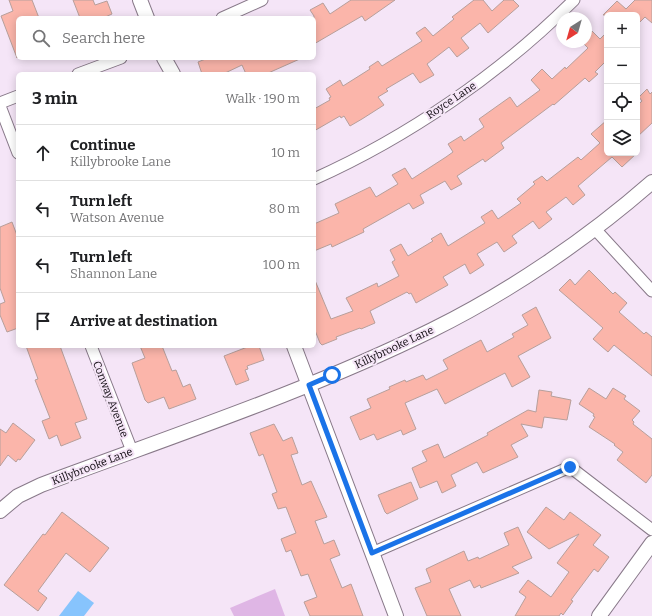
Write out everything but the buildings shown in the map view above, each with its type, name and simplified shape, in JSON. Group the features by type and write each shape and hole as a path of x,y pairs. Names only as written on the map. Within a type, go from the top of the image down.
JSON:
{"street":[{"path":"140,0 146,16"},
{"path":"226,16 262,0"},
{"name":"Royce Lane","path":"316,178 409,128 466,91 520,49 574,0"},
{"path":"83,72 116,60"},
{"path":"165,60 172,72"},
{"path":"16,97 0,104 16,148"},
{"name":"Killybrooke Lane","path":"1,509 18,496 41,485 309,385 379,355 470,309 529,274 594,228 652,182"},
{"path":"594,228 652,291"},
{"name":"Conway Avenue","path":"92,348 132,451"},
{"path":"295,348 396,616"},
{"path":"372,553 570,467 652,530"},
{"path":"599,616 652,543"}],"shaded area":[{"path":"275,589 285,616 234,616 230,608"}],"water":[{"path":"78,591 94,603 84,616 59,616"}],"route":[{"path":"332,375 309,385 372,553 570,467"}]}
